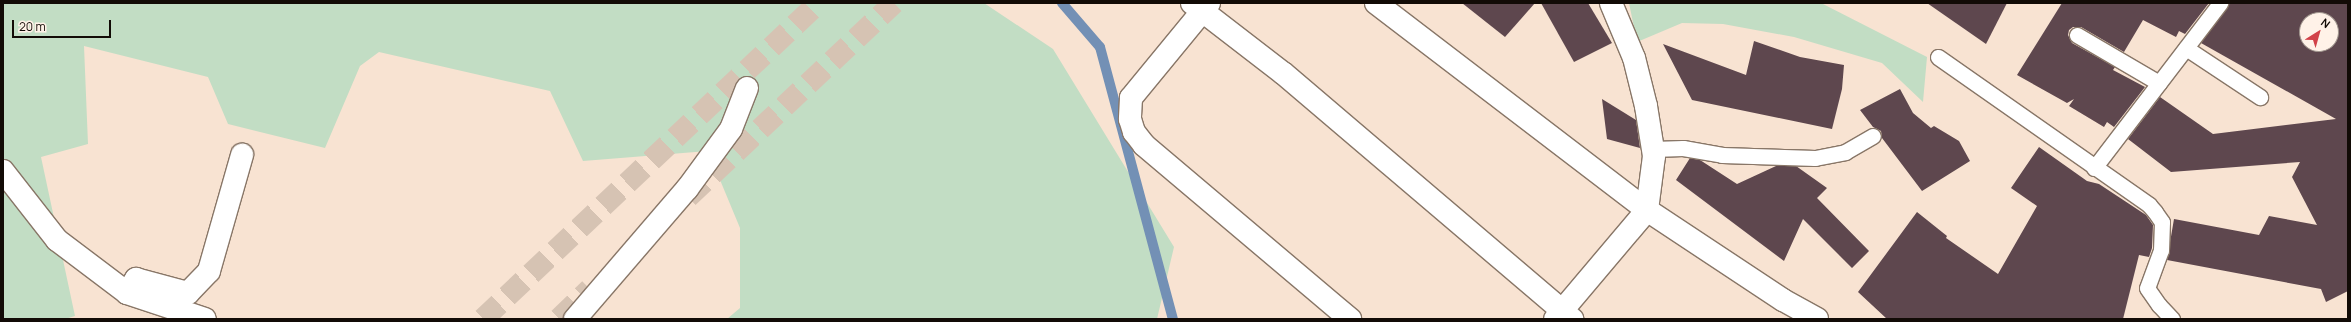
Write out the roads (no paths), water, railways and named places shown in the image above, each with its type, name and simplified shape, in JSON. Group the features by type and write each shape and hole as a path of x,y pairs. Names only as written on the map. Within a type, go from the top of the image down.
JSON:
{"street":[{"path":"1376,3 1647,210 1784,300 1817,319"},
{"path":"1350,319 1144,145 1134,132 1130,119 1131,98 1201,5 1283,73 1563,316 1647,210 1654,156 1646,106 1634,58 1612,4"},
{"path":"575,319 687,189 731,129 747,88"},
{"path":"127,293 136,279 188,293 209,271 242,155"},
{"path":"3,171 57,240 127,293 205,319"}],"lane":[{"path":"2094,168 2220,3"},
{"path":"2076,35 2159,83"},
{"path":"2186,48 2260,97"},
{"path":"1938,58 2148,205 2162,222 2161,250 2147,288 2159,305 2172,319"},
{"path":"1653,149 1683,148 1722,155 1815,158 1845,152 1873,136"}],"waterway":[{"path":"1062,3 1100,47 1173,319"}],"tunnel":[{"path":"483,319 818,3"},
{"path":"688,197 894,3"},
{"path":"559,319 590,289"}]}
